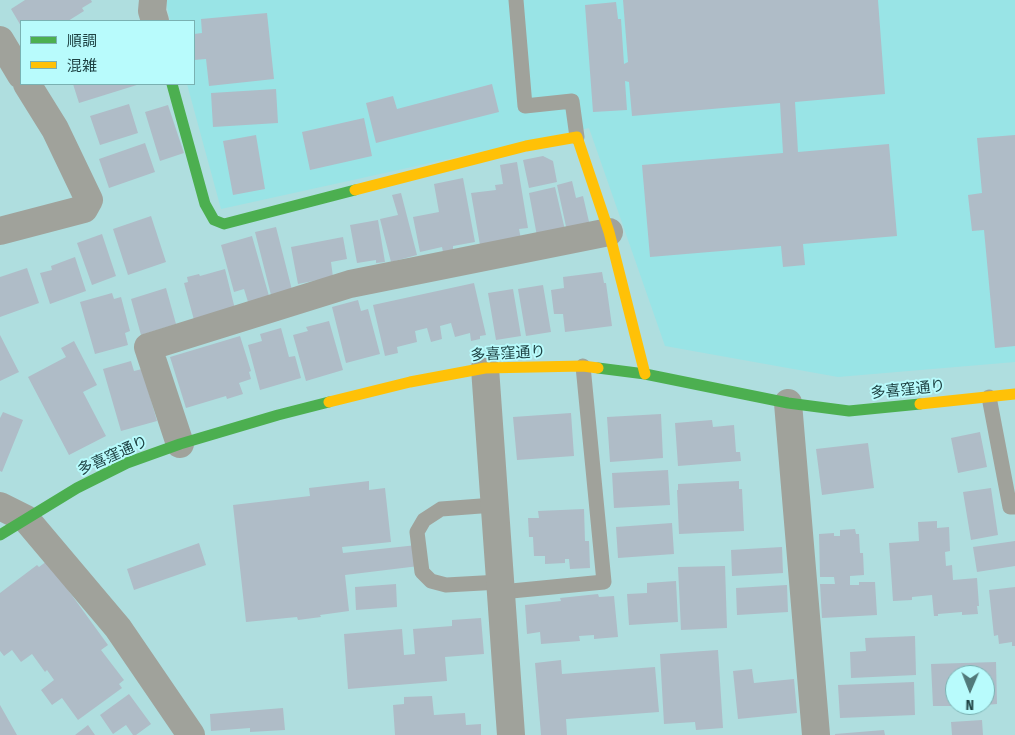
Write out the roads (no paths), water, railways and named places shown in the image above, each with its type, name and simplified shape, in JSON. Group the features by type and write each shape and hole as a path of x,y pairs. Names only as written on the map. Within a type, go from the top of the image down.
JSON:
{"main road":[{"path":"172,85 205,204 214,220 224,224 526,146 577,137 608,232 645,374"},
{"name":"多喜窪通り","path":"0,535 77,488 127,463 180,444 278,415 410,382 485,368 583,366 645,374 788,403 849,411 1015,394"}],"street":[{"path":"153,0 152,11 155,20"},
{"path":"0,40 20,73"},
{"path":"0,231 84,209 89,200 55,129 28,85"},
{"path":"180,444 148,347 350,284 608,232"},
{"path":"485,368 511,735"},
{"path":"788,403 816,735"},
{"path":"0,506 26,519 118,628 182,732"}],"lane":[{"path":"516,0 524,106 572,101 577,137"},
{"path":"494,504 441,510 424,520 417,532 422,572 431,581 446,585 500,587 604,582 583,366"},
{"path":"989,397 1010,507 1015,507"}]}
